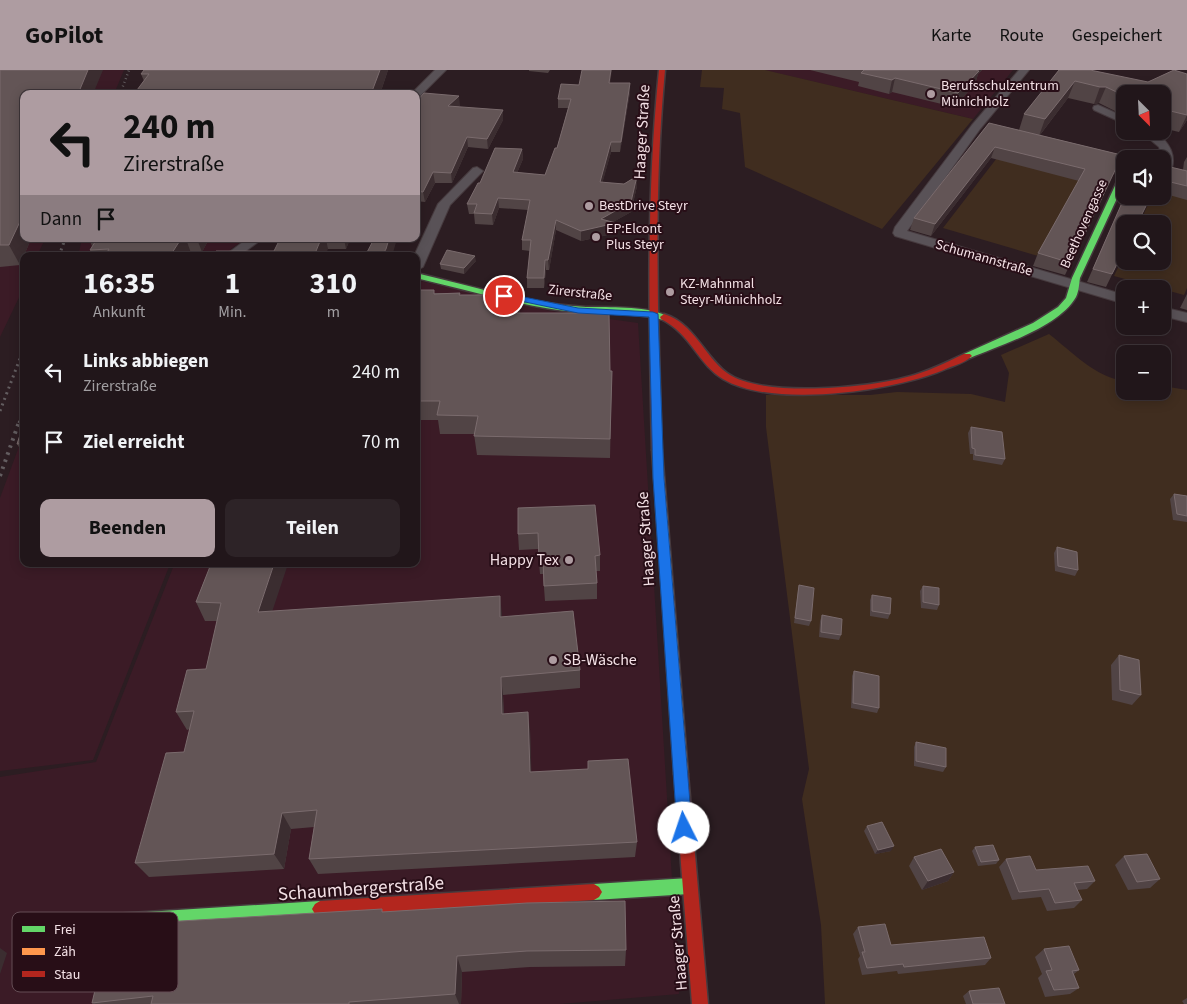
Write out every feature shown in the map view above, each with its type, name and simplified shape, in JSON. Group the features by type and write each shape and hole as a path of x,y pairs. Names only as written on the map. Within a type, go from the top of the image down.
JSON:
{"street":[{"path":"420,90 441,70"},
{"name":"Haager Straße","path":"662,70 657,112 653,314 658,478 689,886 700,1004"},
{"path":"900,233 900,230 981,128 1024,70"},
{"path":"1098,108 1116,117"},
{"path":"1158,140 1166,150"},
{"path":"420,258 444,204 477,171"},
{"path":"1171,174 1180,176"},
{"name":"Beethovengasse","path":"653,314 667,318 677,325 688,335 716,371 729,380 741,384 766,388 886,386 937,370 1046,318 1069,302 1076,278 1116,189"},
{"name":"Schumannstraße","path":"900,233 1116,297"},
{"path":"237,252 251,242"},
{"name":"Zirerstraße","path":"420,276 539,304 578,310 653,314"},
{"path":"1171,314 1187,318"},
{"name":"Schaumbergerstraße","path":"178,918 689,886"}],"shaded area":[{"path":"0,70 124,70 116,90 20,90 20,242 44,242 39,252 20,252 20,295 0,337"},
{"path":"702,70 765,70 973,119 882,229 745,167 740,113 722,109 724,88 700,87"},
{"name":"Berufsschulzentrum Münichholz","path":"764,70 1013,70 973,119"},
{"path":"1000,154 1084,174 1038,256 943,228"},
{"path":"1171,183 1187,187 1187,288 1184,295 1171,291 1171,280 1129,280 1114,276 1117,270 1171,270 1171,215 1143,215 1148,205 1171,205"},
{"path":"81,242 241,242 230,252 79,252"},
{"path":"420,281 545,310 638,323 679,994 560,1004 0,1004 0,777 96,762 173,567 420,567"},
{"path":"1049,334 1094,369 1116,379 1116,400 1171,400 1171,387 1187,390 1187,1004 825,1004 821,925 802,799 809,769 766,427 766,395 870,395 897,392 971,394 1005,402 1009,373 1001,355"},
{"path":"20,444 20,567 169,567 93,760 0,771 0,498"}],"building":[{"path":"0,70 88,70 80,90 20,90 20,222 9,245 0,245"},
{"path":"144,70 380,70 372,90 137,90 149,74 141,74"},
{"path":"582,70 611,70 609,83 630,83 621,142 611,142 600,182 624,184 637,176 631,202 601,219 616,223 581,231 556,220 548,260 545,260 544,278 527,278 531,240 522,240 530,200 498,198 492,214 474,213 477,204 467,204 478,183 480,183 495,148 522,149 513,172 545,175 555,148 557,148 571,99 558,99 561,84 579,85"},
{"path":"864,70 979,71 958,93 895,78 892,80 861,73"},
{"path":"1059,70 1090,70 1148,82 1174,70 1187,74 1187,115 1171,111 1171,85 1116,85 1116,92 1106,87 1075,81 1045,119 1024,114"},
{"path":"424,93 459,96 448,106 503,110 487,139 467,137 451,173 433,172 423,192 420,192 420,98"},
{"path":"989,123 1116,154 1116,168 1071,263 1038,253 1085,169 995,147 935,224 914,218"},
{"path":"1171,167 1187,171 1187,186 1171,182"},
{"path":"1121,205 1146,205 1142,215 1117,215"},
{"path":"1116,217 1116,266 1112,274 1093,269"},
{"path":"95,242 179,242 173,252 107,252 109,249 90,250"},
{"path":"278,242 320,242 316,252 215,252 216,251 274,251"},
{"path":"372,242 388,242 384,252 367,252"},
{"path":"447,250 475,256 464,268 440,264"},
{"path":"493,287 519,290 517,313 609,313 610,371 612,371 610,439 474,436 478,416 437,415 440,401 420,401 420,290 434,290 434,294 492,295"},
{"path":"971,427 1002,432 1005,459 975,455 975,449 972,448"},
{"path":"1174,494 1187,496 1187,516 1177,514"},
{"name":"Happy Tex","path":"595,505 600,555 595,556 597,583 544,586 543,558 539,558 538,533 518,534 518,508"},
{"path":"1057,547 1077,552 1078,570 1058,566"},
{"path":"210,567 273,567 258,612 500,596 500,617 573,611 580,670 501,677 502,714 528,712 530,772 588,769 588,761 628,759 637,842 309,859 317,810 282,813 274,854 135,863 166,753 184,752 194,711 176,712 187,670 206,669 221,603 196,602"},
{"path":"799,585 814,588 811,621 795,618"},
{"path":"923,586 939,588 939,605 923,602"},
{"path":"872,595 891,598 890,614 872,611"},
{"path":"822,615 842,619 841,635 821,632"},
{"path":"1119,655 1139,660 1141,695 1120,690"},
{"path":"854,671 879,676 879,708 853,703"},
{"path":"916,742 946,748 946,767 916,761"},
{"path":"882,822 894,846 878,850 867,826"},
{"path":"993,845 999,860 981,862 975,847"},
{"path":"941,849 954,872 928,881 914,857"},
{"path":"1147,854 1160,879 1137,882 1124,856"},
{"path":"1030,856 1036,870 1088,866 1095,881 1074,883 1082,900 1055,903 1049,889 1019,892 1006,859"},
{"path":"625,901 626,950 527,951 457,956 455,994 349,1002 349,1004 151,1004 153,996 92,1003 95,992 178,992 178,921 382,909 382,912 527,903"},
{"path":"885,924 891,945 984,937 991,958 904,967 903,964 867,968 858,927"},
{"path":"1069,946 1079,970 1072,971 1079,988 1054,990 1046,971 1052,970 1044,949"},
{"path":"999,988 1005,1004 973,1004 969,991"}],"railway":[{"path":"122,90 129,70"},
{"path":"60,252 64,242"},
{"path":"0,411 20,358"},
{"path":"0,476 19,422"}],"traffic: fast":[{"path":"967,356 1036,325 1061,309 1073,293 1076,278 1116,192"},
{"path":"420,276 540,304 570,308 640,312 664,317"},
{"path":"594,892 689,886"},
{"path":"178,918 320,909"}],"traffic: slow":[{"path":"657,450 681,774"}],"traffic: jam":[{"path":"657,450 653,308 653,212 657,117 662,70"},
{"path":"664,317 683,329 710,362 726,377 741,384 762,388 786,391 813,391 886,385 919,376 967,356"},
{"path":"681,774 700,1004"},
{"path":"320,909 594,892"}],"place":[{"name":"Berufsschulzentrum Münichholz","path":"931,94"},
{"name":"BestDrive Steyr","path":"589,206"},
{"name":"EP:Elcont Plus Steyr","path":"596,237"},
{"name":"KZ-Mahnmal Steyr-Münichholz","path":"670,292"},
{"name":"Happy Tex","path":"569,560"},
{"name":"SB-Wäsche","path":"553,660"}],"route":[{"path":"504,296 578,310 653,314 658,478 684,828"}]}
